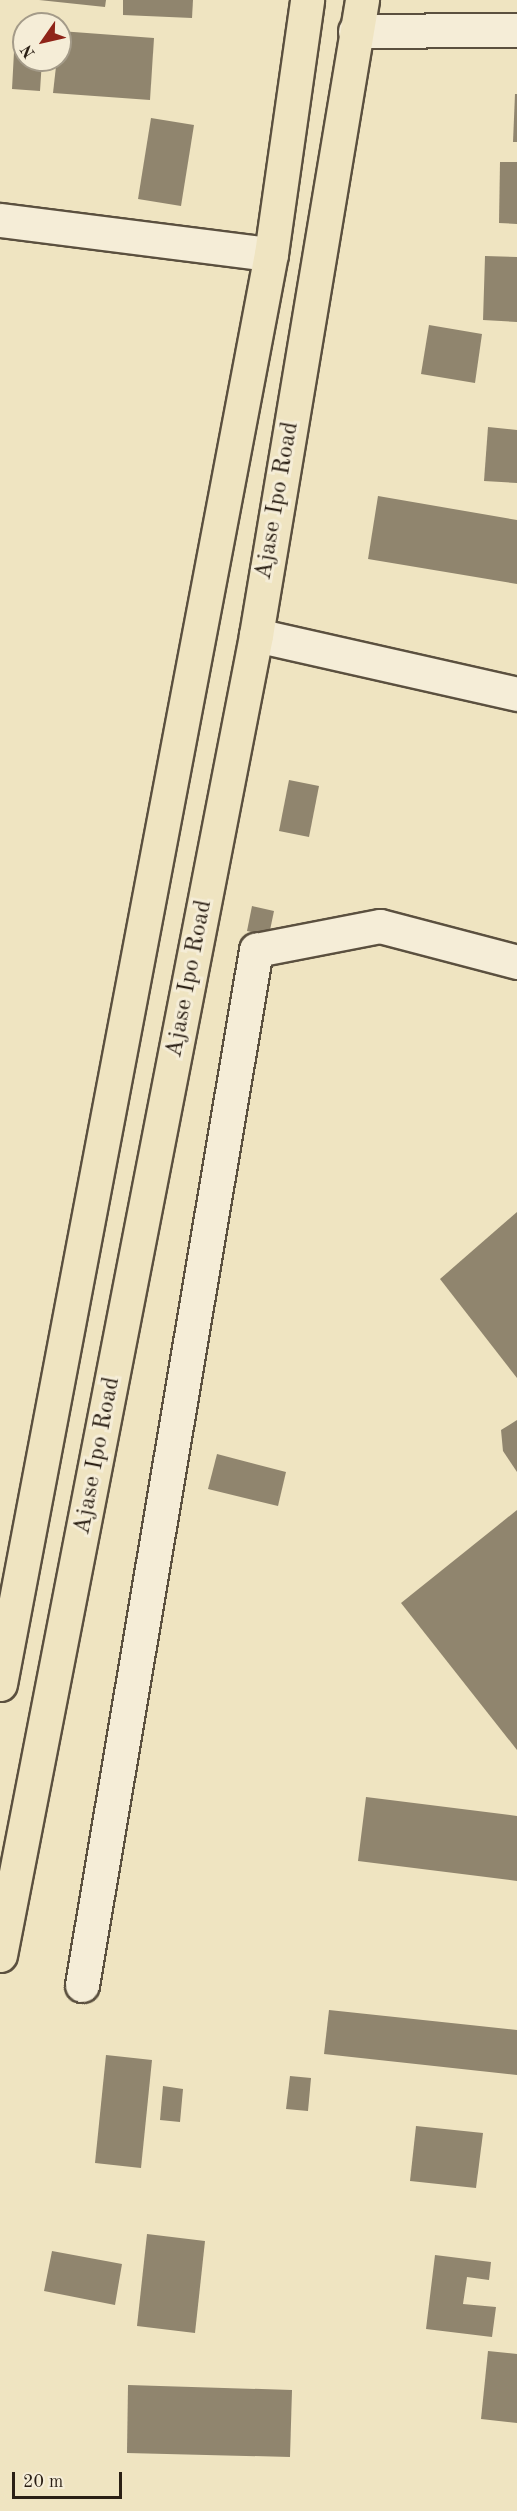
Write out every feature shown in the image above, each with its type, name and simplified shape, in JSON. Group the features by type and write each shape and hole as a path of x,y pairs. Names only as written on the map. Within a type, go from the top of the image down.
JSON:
{"highway":[{"path":"0,1684 271,254 307,0"},
{"name":"Ajase Ipo Road","path":"0,1955 256,635 362,0"}],"street":[{"path":"356,31 517,30"},
{"path":"0,220 271,254"},
{"path":"256,635 517,694"},
{"path":"82,1985 256,950 380,926 517,962"}],"building":[{"path":"39,0 106,0 105,7"},
{"path":"123,0 193,0 192,18 123,15"},
{"path":"72,32 154,38 150,100 53,93 55,72 72,72"},
{"path":"13,72 41,72 40,91 12,89"},
{"path":"515,94 517,94 517,142 513,142"},
{"path":"151,118 194,125 181,206 138,199"},
{"path":"500,162 517,162 517,224 499,223"},
{"path":"485,256 517,257 517,322 483,320"},
{"path":"429,325 482,334 475,383 421,374"},
{"path":"488,427 517,430 517,483 484,481"},
{"path":"378,496 517,520 517,584 368,559"},
{"path":"289,780 319,786 309,837 279,831"},
{"path":"252,906 274,911 269,935 247,931"},
{"path":"517,1212 517,1378 440,1279"},
{"path":"517,1420 517,1472 503,1451 501,1430"},
{"path":"217,1454 286,1472 278,1506 208,1489"},
{"path":"517,1510 517,1750 401,1603"},
{"path":"366,1797 517,1816 517,1881 358,1861"},
{"path":"329,2010 517,2030 517,2075 324,2054"},
{"path":"106,2055 152,2060 141,2168 95,2163"},
{"path":"290,2076 311,2078 308,2111 286,2109"},
{"path":"163,2086 183,2089 180,2122 160,2120"},
{"path":"416,2126 483,2133 476,2188 410,2181"},
{"path":"147,2234 205,2241 195,2333 137,2326"},
{"path":"52,2251 122,2264 115,2305 44,2291"},
{"path":"435,2255 491,2262 489,2280 467,2277 463,2304 496,2307 492,2337 426,2329"},
{"path":"488,2351 517,2354 517,2423 481,2419"},
{"path":"128,2385 292,2390 290,2457 127,2453"}]}
